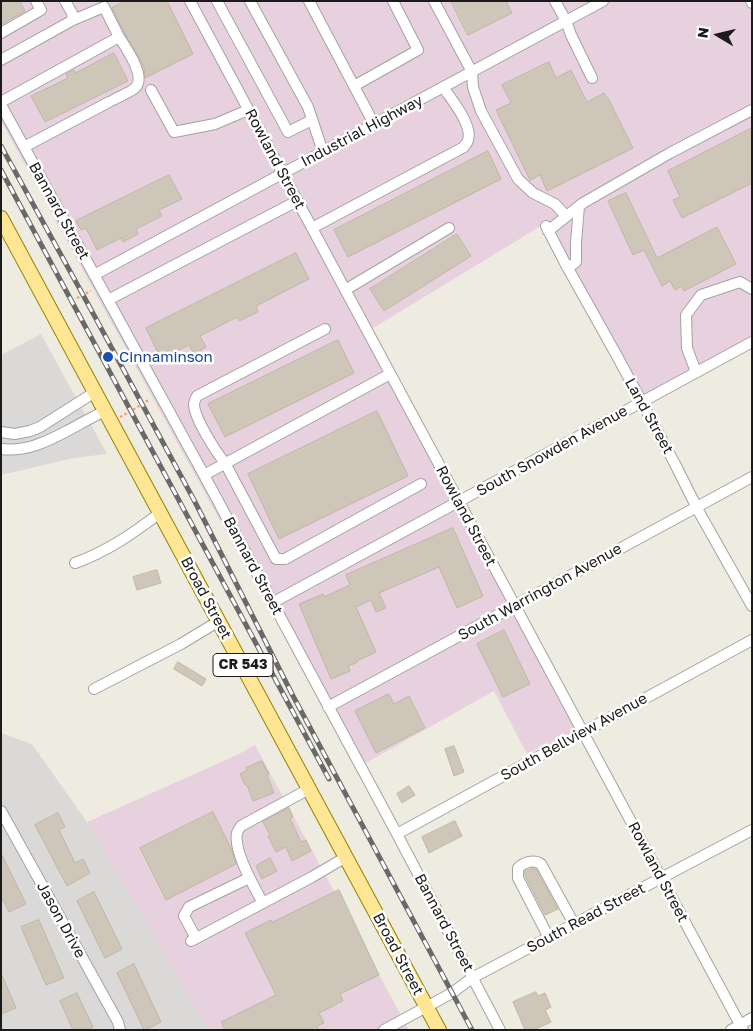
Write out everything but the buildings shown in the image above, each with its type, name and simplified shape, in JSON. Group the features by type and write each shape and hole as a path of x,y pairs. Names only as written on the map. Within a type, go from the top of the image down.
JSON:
{"main road":[{"name":"Broad Street","path":"1,218 439,1030"}],"street":[{"path":"1,32 41,10 36,1"},
{"path":"65,1 72,13 73,20"},
{"name":"Rowland Street","path":"190,1 661,878 738,1028"},
{"path":"217,1 288,132 312,120"},
{"path":"250,1 308,107 323,152"},
{"path":"309,1 374,124"},
{"path":"354,86 418,50 393,1"},
{"path":"434,1 472,72 473,87 481,111 518,179 532,193 555,204 566,216 578,206 670,153 752,110"},
{"path":"556,1 592,78"},
{"name":"Industrial Highway","path":"94,275 603,1"},
{"path":"1,60 73,20 104,7 132,58 138,73 136,87 24,147"},
{"path":"1,104 119,37"},
{"path":"312,228 464,147 468,141 469,134 467,124 444,87"},
{"path":"151,90 174,132 215,124 248,110"},
{"name":"Bannard Street","path":"1,104 204,475 500,1030"},
{"path":"108,300 297,201"},
{"path":"568,268 576,262 578,206"},
{"name":"Land Street","path":"566,216 547,228 752,606"},
{"path":"345,290 449,228"},
{"path":"696,372 687,348 686,315 701,295 740,282 752,289"},
{"path":"325,329 197,396 194,404 196,414 216,452 225,463 276,560 285,559 421,484"},
{"name":"South Snowden Avenue","path":"272,603 752,342"},
{"path":"204,475 390,374"},
{"path":"1,432 15,434 40,427 95,392"},
{"path":"1,449 18,450 45,443 105,411"},
{"path":"27,432 28,448"},
{"name":"South Warrington Avenue","path":"328,707 752,477"},
{"path":"75,563 112,546 160,513"},
{"path":"94,689 181,644 219,621"},
{"name":"South Bellview Avenue","path":"396,834 752,640"},
{"path":"263,903 246,871 237,844 237,833 241,826 309,789"},
{"name":"Jason Drive","path":"2,816 118,1022 120,1030"},
{"name":"South Read Street","path":"384,1030 427,1007 472,978 752,830"},
{"path":"249,878 189,907 184,916 194,940 312,878 346,857"},
{"path":"548,938 518,878 518,868 521,865 532,861 537,861 541,864 574,924"},
{"path":"738,1028 752,1018"}],"path":[{"path":"78,298 100,286"},
{"path":"136,408 159,394"}],"shaded area":[{"path":"1,1 752,1 752,335 637,399 541,226 365,333 579,728 527,754 494,691 364,764 290,627 246,568 1,121"},
{"path":"41,334 107,454 74,458 1,475 1,355"},
{"path":"1,733 32,744 87,822 209,1030 1,1030"},
{"path":"255,745 409,1030 209,1030 87,822 237,755"}],"railway":[{"path":"1,146 194,500 292,694 472,1030"},
{"path":"1,170 329,779"}],"place":[{"name":"Cinnaminson","path":"108,357"}]}
